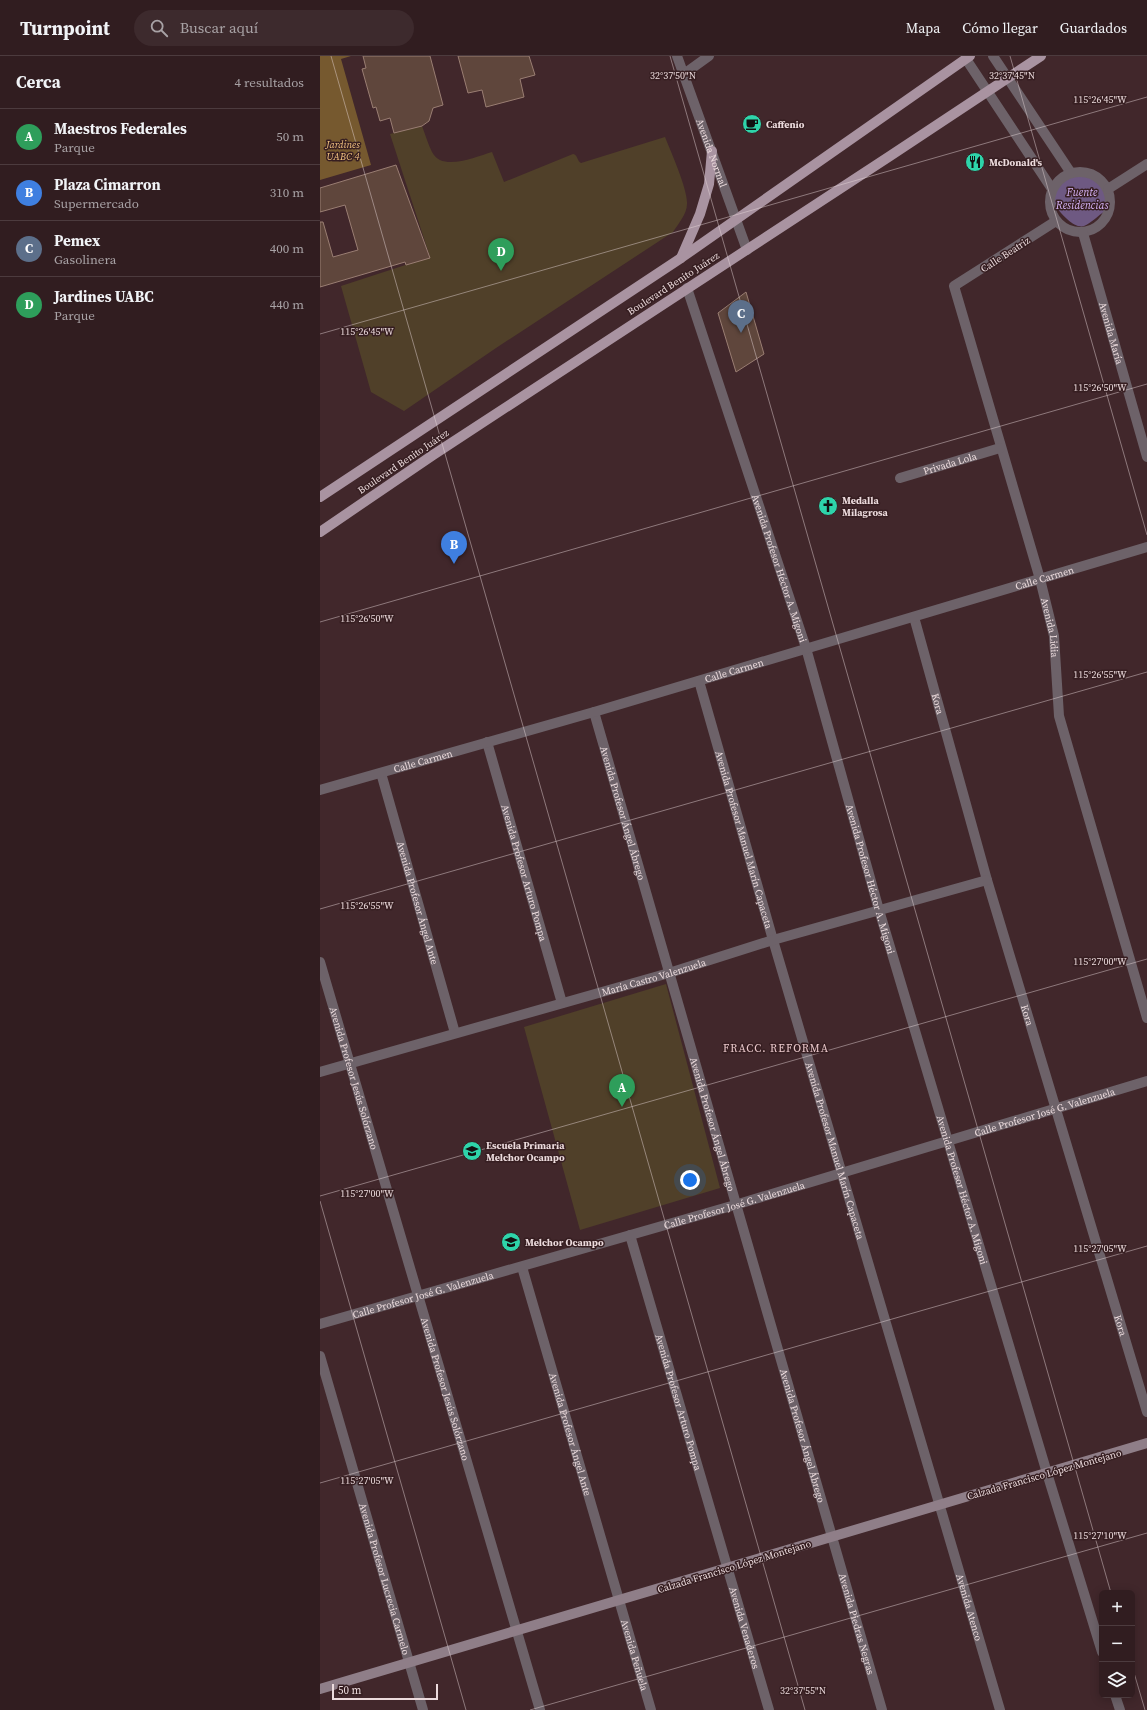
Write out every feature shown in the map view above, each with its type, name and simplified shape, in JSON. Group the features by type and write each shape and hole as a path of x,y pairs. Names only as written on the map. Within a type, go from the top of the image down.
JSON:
{"main road":[{"name":"Boulevard Benito Juárez","path":"320,532 433,454 987,93 1041,56"},
{"name":"Boulevard Benito Juárez","path":"320,497 681,258 968,57"},
{"path":"681,258 700,214 710,184 712,151"},
{"name":"Calzada Francisco López Montejano","path":"320,1689 728,1569 1147,1443"}],"street":[{"name":"Avenida Normal","path":"678,56 747,250"},
{"path":"684,74 709,56"},
{"path":"993,56 1071,173"},
{"path":"968,57 987,93 1052,190"},
{"path":"1108,189 1147,164"},
{"path":"1082,171 1092,174 1101,180 1108,189 1111,200 1109,212 1103,222 1094,229 1083,232 1073,232 1064,228 1056,221 1050,206 1052,190 1060,179 1071,173 1082,171"},
{"name":"Calle Beatriz","path":"954,286 1056,221"},
{"name":"Avenida María","path":"1083,232 1147,456"},
{"name":"Avenida Lidia","path":"954,286 1000,448 1040,579 1054,636 1059,716 1147,1018"},
{"name":"Avenida Profesor Héctor A. Migoni","path":"687,288 806,648 879,910 1099,1642"},
{"name":"Privada Lola","path":"900,478 1000,448"},
{"name":"Calle Carmen","path":"320,790 594,712 1147,547"},
{"name":"Kora","path":"914,617 987,880 1147,1412"},
{"name":"Avenida Profesor Manuel Marín Capaceta","path":"699,681 939,1505"},
{"name":"Avenida Profesor Ángel Ábrego","path":"594,712 833,1537"},
{"name":"Avenida Profesor Arturo Pompa","path":"487,742 562,1003"},
{"name":"Avenida Profesor Ángel Ante","path":"381,773 455,1033"},
{"name":"María Castro Valenzuela","path":"320,1072 669,973 774,940 987,880"},
{"name":"Avenida Profesor Jesús Solórzano","path":"320,962 540,1710"},
{"name":"Calle Profesor José G. Valenzuela","path":"320,1324 736,1205 1147,1081"},
{"name":"Avenida Profesor Arturo Pompa","path":"630,1235 728,1569"},
{"name":"Avenida Profesor Ángel Ante","path":"522,1267 619,1600"},
{"name":"Avenida Profesor Lucrecia Carmelo","path":"320,1356 423,1710"},
{"name":"Avenida Atenco","path":"939,1505 1000,1710"},
{"name":"Avenida Piedras Negras","path":"833,1537 882,1710"},
{"name":"Avenida Venaderos","path":"728,1569 769,1710"},
{"name":"Avenida Peñuela","path":"619,1600 651,1710"},
{"path":"1116,1698 1120,1710"}],"shaded area":[{"path":"422,126 432,152 437,158 443,161 459,161 492,152 504,182 573,154 581,163 665,137 685,190 687,208 673,232 496,348 404,411 371,392 341,286 430,257 390,134"},
{"path":"666,984 720,1188 580,1230 524,1027"}],"green space":[{"name":"Jardines UABC 4","path":"320,56 351,56 341,59 371,165 320,180"}],"water":[{"name":"Fuente Residencias","path":"1081,172 1090,174 1098,179 1104,186 1107,196 1105,211 1084,226 1077,225 1069,221 1056,206 1054,198 1059,184"}],"building":[{"path":"363,56 430,56 443,105 433,108 429,121 422,126 394,133 390,118 380,121 376,107 373,108 362,69 366,68"},
{"path":"458,56 529,56 535,75 520,79 524,97 486,107 482,90 468,93"},
{"path":"396,165 430,258 406,265 405,262 320,287 320,222 323,222 333,257 358,250 345,205 320,212 320,188"},
{"path":"746,292 764,354 736,372 718,313"}],"place":[{"name":"Caffenio","path":"752,124"},
{"name":"McDonald's","path":"975,162"},
{"name":"Jardines UABC","path":"501,271"},
{"name":"Pemex","path":"741,333"},
{"name":"Medalla Milagrosa","path":"828,506"},
{"name":"Plaza Cimarron","path":"454,564"},
{"name":"Maestros Federales","path":"622,1107"},
{"name":"Escuela Primaria Melchor Ocampo","path":"472,1151"},
{"name":"Melchor Ocampo","path":"511,1242"}],"district":[{"name":"FRACC. REFORMA","path":"776,1048"}]}
